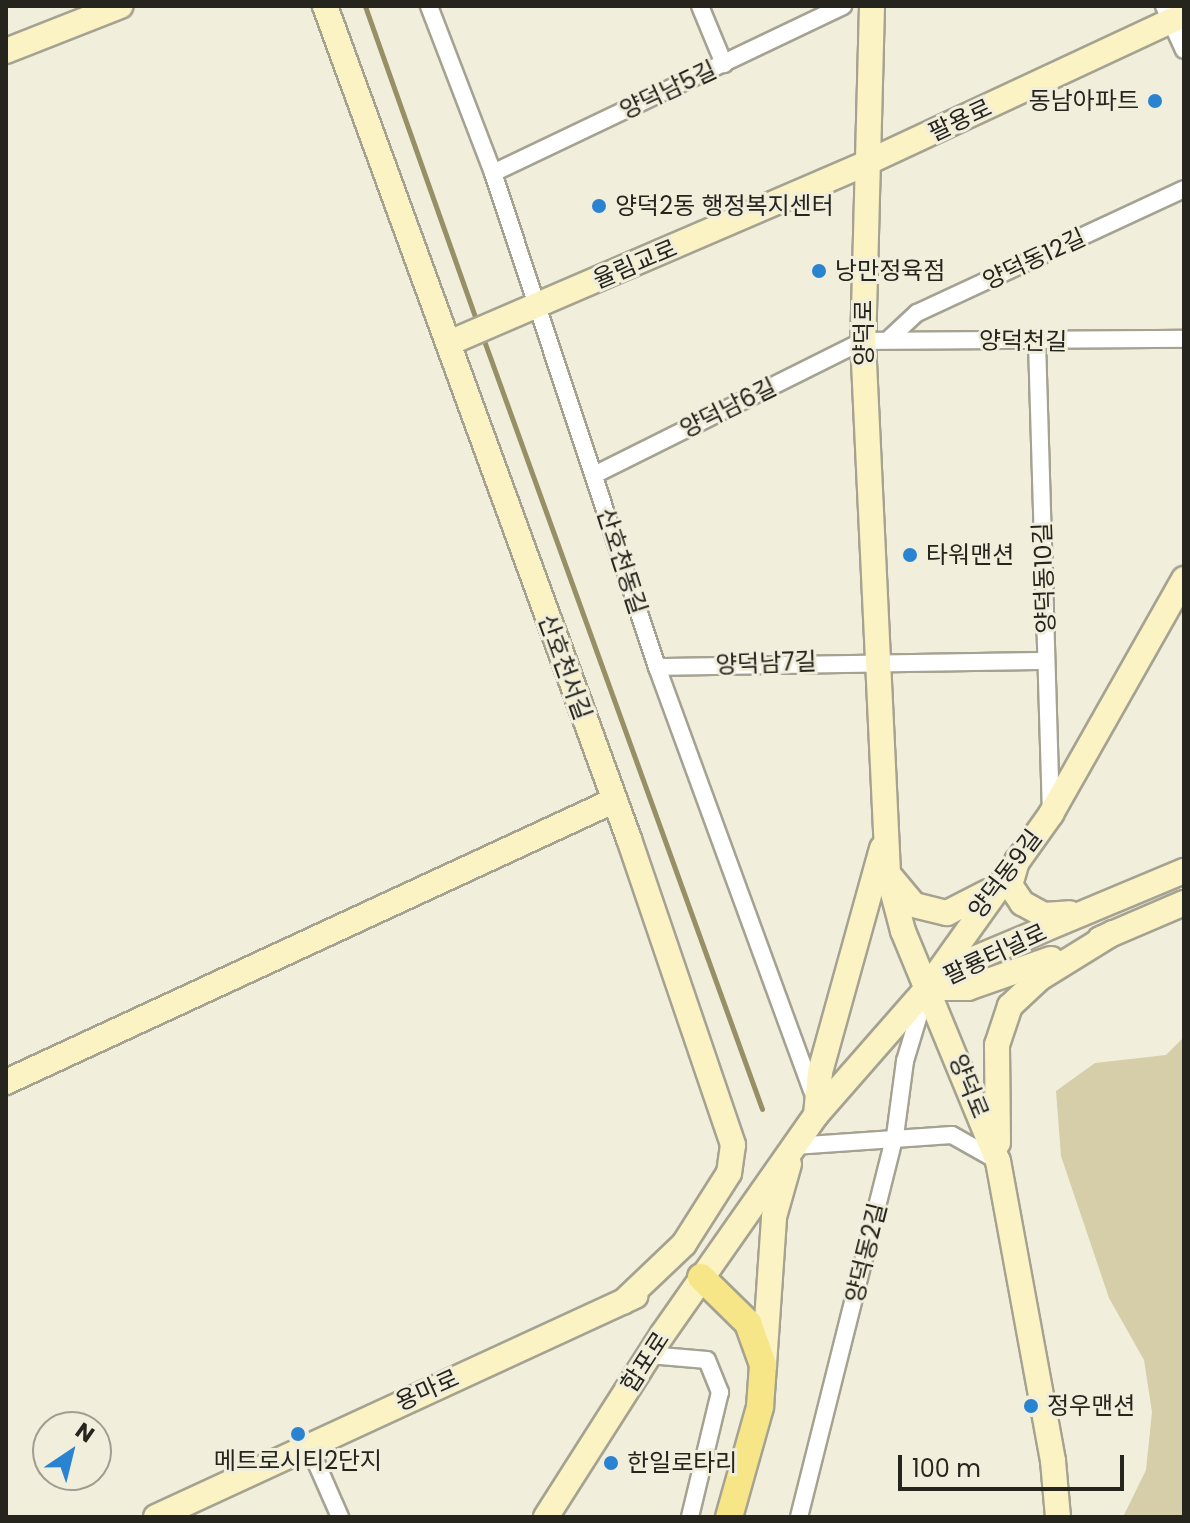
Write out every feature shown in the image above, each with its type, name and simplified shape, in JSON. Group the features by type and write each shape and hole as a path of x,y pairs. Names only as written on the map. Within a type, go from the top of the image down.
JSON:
{"main road":[{"path":"6,51 120,6"},
{"name":"산호천서길","path":"325,6 613,801 734,1152 729,1173 688,1239 623,1302"},
{"name":"양덕로","path":"872,6 863,341 884,842 899,919 998,1161 1053,1461 1058,1517"},
{"name":"팔용로","path":"866,163 1173,14"},
{"name":"율림교로","path":"449,343 866,163"},
{"name":"양덕동9길","path":"749,1209 816,1115 927,988 994,889 1051,814 1184,579"},
{"path":"6,1082 613,801"},
{"path":"816,1115 820,1072 866,893 884,842"},
{"path":"1021,853 1010,885 1034,912 1054,916 1107,903"},
{"name":"팔룡터널로","path":"927,988 971,960 1184,871"},
{"path":"888,874 914,905 947,913 994,889"},
{"name":"팔룡터널로","path":"927,988 949,991 998,980 1184,903"},
{"path":"998,1161 996,1063 1010,1006 1040,978 1113,933"},
{"path":"729,1517 760,1407 774,1217 791,1151"},
{"name":"합포로","path":"546,1517 649,1355 749,1209"},
{"path":"701,1277 748,1323 763,1374"},
{"name":"용마로","path":"156,1517 308,1444 674,1278 701,1277"}],"street":[{"name":"산호천동길","path":"429,6 493,173 657,667 810,1075 816,1115"},
{"path":"700,6 724,64"},
{"name":"양덕남5길","path":"493,173 843,6"},
{"path":"1173,14 1184,50"},
{"name":"양덕동12길","path":"890,338 917,313 1184,189"},
{"name":"양덕천길","path":"863,341 890,338 1037,342 1184,339"},
{"name":"양덕남6길","path":"594,475 863,341"},
{"name":"양덕동10길","path":"1037,342 1051,814"},
{"path":"876,660 1046,661"},
{"name":"양덕남7길","path":"657,667 876,660"},
{"name":"양덕동2길","path":"799,1517 895,1136 905,1061 927,988"},
{"path":"791,1151 895,1136 952,1135 998,1161"},
{"path":"649,1355 707,1360 720,1392 690,1517"},
{"path":"308,1444 340,1517"}],"shaded area":[{"path":"1184,1037 1184,1517 1123,1517 1146,1470 1152,1412 1144,1360 1109,1298 1061,1156 1056,1091 1095,1063 1166,1055"}],"waterway":[{"path":"365,6 477,322"},
{"path":"482,335 762,1109"}],"place":[{"name":"동남아파트","path":"1155,101"},
{"name":"양덕2동 행정복지센터","path":"599,206"},
{"name":"낭만정육점","path":"819,271"},
{"name":"타워맨션","path":"910,555"},
{"name":"정우맨션","path":"1031,1406"},
{"name":"메트로시티2단지","path":"298,1434"},
{"name":"한일로타리","path":"611,1463"}]}
